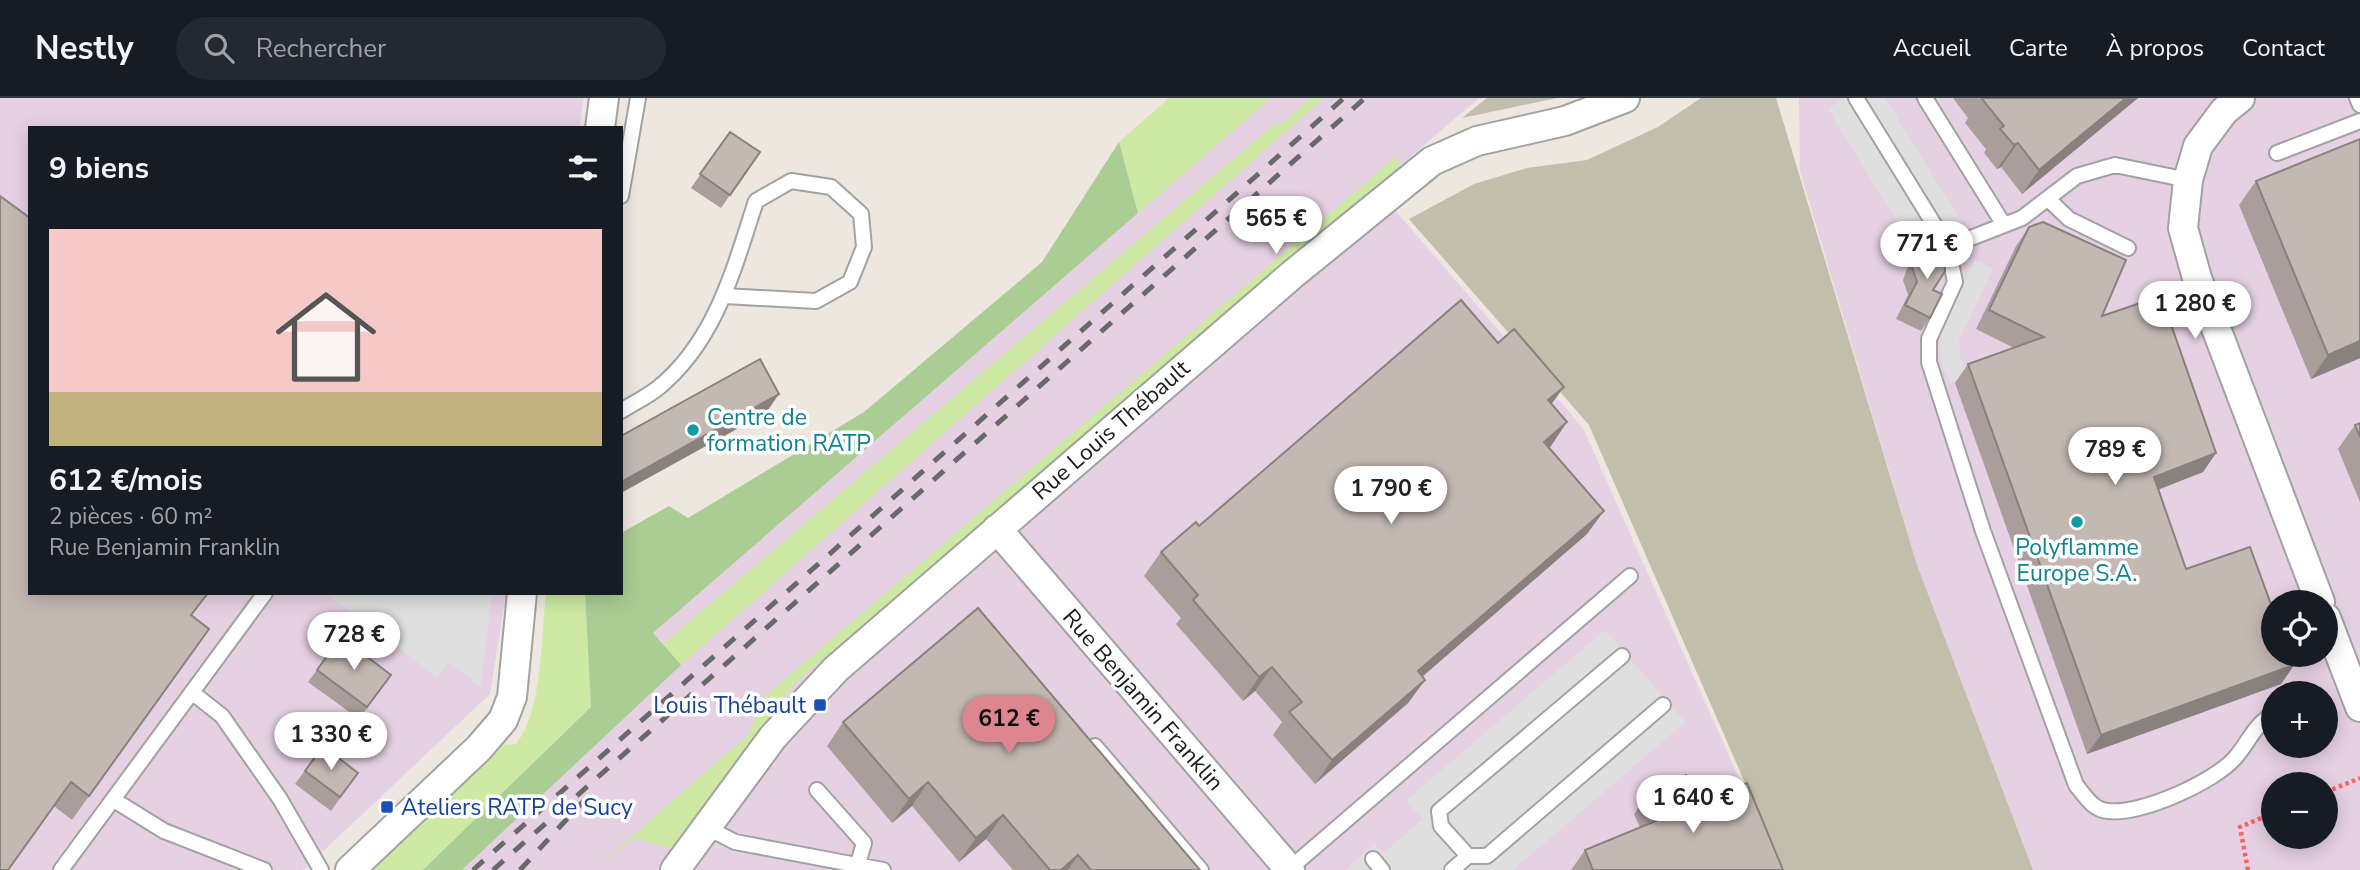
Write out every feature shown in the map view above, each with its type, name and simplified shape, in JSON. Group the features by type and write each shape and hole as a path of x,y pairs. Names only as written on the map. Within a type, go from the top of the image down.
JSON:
{"street":[{"path":"600,126 604,98"},
{"name":"Rue Louis Thébault","path":"675,870 773,737 836,669 1293,274 1432,162 1477,141 1565,121 1625,98"},
{"path":"2226,102 2198,146 2188,180 2183,228 2197,278 2315,590"},
{"name":"Rue Benjamin Franklin","path":"997,529 1289,870"},
{"path":"350,870 479,748 503,720 512,696 522,595"},
{"path":"2338,649 2360,707"}],"lane":[{"path":"623,184 638,98"},
{"path":"1856,98 1948,247 1955,282 1929,339 1929,362 1983,531 2076,785 2091,804 2108,811 2142,807 2211,779 2235,758 2252,732 2261,724"},
{"path":"1925,98 2004,225"},
{"path":"2357,98 2360,104"},
{"path":"2277,153 2360,121"},
{"path":"1948,247 2022,218 2077,176 2115,165 2188,180"},
{"path":"623,410 658,387 703,337 725,296 756,201 791,181 831,187 862,214 863,247 850,282 816,301 725,296"},
{"path":"2048,199 2069,219 2128,248"},
{"path":"1289,870 1630,576"},
{"path":"61,870 194,694 264,595"},
{"path":"1468,856 1441,826 1439,811 1622,656"},
{"path":"194,694 222,716 280,799 321,870"},
{"path":"1452,870 1468,856 1487,856 1663,705"},
{"path":"1087,737 1201,870"},
{"path":"817,790 864,843 858,864"},
{"path":"114,800 164,831 264,870"},
{"path":"706,827 735,842 883,870"}],"path":[{"path":"2338,787 2360,778"},
{"path":"2248,870 2241,827 2261,818"}],"shaded area":[{"path":"0,98 584,98 579,126 28,126 28,595 506,595 490,694 303,870 0,870"},
{"path":"1271,98 1479,98 1375,187 1583,428 1780,870 404,870 512,750"},
{"path":"1487,98 1557,98 1462,118"},
{"path":"1701,98 1776,98 1917,565 2033,870 1783,870 1589,425 1409,219 1474,184 1527,168 1587,160 1658,127"},
{"path":"1799,98 2360,98 2360,870 2033,870 1917,565 1800,171"},
{"path":"1845,98 1885,98 1961,221 1914,249 1828,109"},
{"path":"1975,260 1993,269 1959,340 1960,357 1969,375 1950,383 1942,364 1940,335"},
{"path":"328,595 492,595 481,687 449,662 437,677"},
{"path":"1605,630 1685,722 1513,870 1346,870 1374,844 1383,853 1423,819 1406,801"}],"green space":[{"path":"1169,98 1271,98 1138,213 1119,142"},
{"path":"1310,98 1324,98 681,665 663,644 1272,126 1283,123"},
{"path":"1119,142 1138,213 653,633 681,665 462,870 423,870 591,707 585,595 623,595 623,532 669,506 688,518 864,412 1042,262"},
{"path":"1398,155 1399,167 797,681 671,848 634,838 593,870 748,735 765,696"},
{"path":"546,595 585,595 591,707 423,870 370,870 504,745 516,744 531,713 541,651"}],"building":[{"path":"1982,98 2126,98 2039,170 2018,143 2014,145 2000,129 2004,126"},
{"path":"730,132 760,152 730,195 700,174"},
{"path":"2360,139 2360,341 2328,355 2256,181"},
{"path":"0,196 28,217 28,595 206,595 191,615 209,629 89,796 71,782 8,870 0,870"},
{"name":"Polyflamme Europe S.A.","path":"2043,222 2126,260 2102,316 2161,296 2216,453 2154,477 2186,569 2250,547 2266,590 2261,590 2261,667 2288,667 2101,735 1968,364 2044,337 1989,310 2029,227"},
{"path":"1923,248 1938,250 1944,256 1945,271 1933,290 1942,294 1930,318 1905,305 1917,282 1912,267 1917,252"},
{"path":"1461,300 1498,343 1514,329 1564,387 1548,400 1567,422 1544,442 1604,511 1418,671 1425,680 1332,760 1289,712 1302,702 1272,667 1259,677 1193,600 1198,595 1161,552 1196,522 1199,526"},
{"name":"Centre de formation RATP","path":"760,359 779,394 623,481 623,435"},
{"path":"2360,423 2360,437 2355,425"},
{"path":"978,608 1200,870 1091,870 1078,855 1061,870 1050,870 1003,815 976,838 928,782 909,799 843,722"},
{"path":"341,637 391,675 367,707 317,670"},
{"path":"323,746 358,773 340,797 305,771"},
{"path":"1686,775 1698,803 1747,783 1783,870 1593,870 1585,850 1663,818 1651,790"}],"railway":[{"path":"473,870 1344,98"},
{"path":"493,870 1365,98"},
{"path":"520,870 589,795"}],"place":[{"name":"Centre de formation RATP","path":"693,430"},
{"name":"Polyflamme Europe S.A.","path":"2077,522"},
{"name":"Louis Thébault","path":"820,705"},
{"name":"Ateliers RATP de Sucy","path":"387,807"}]}
